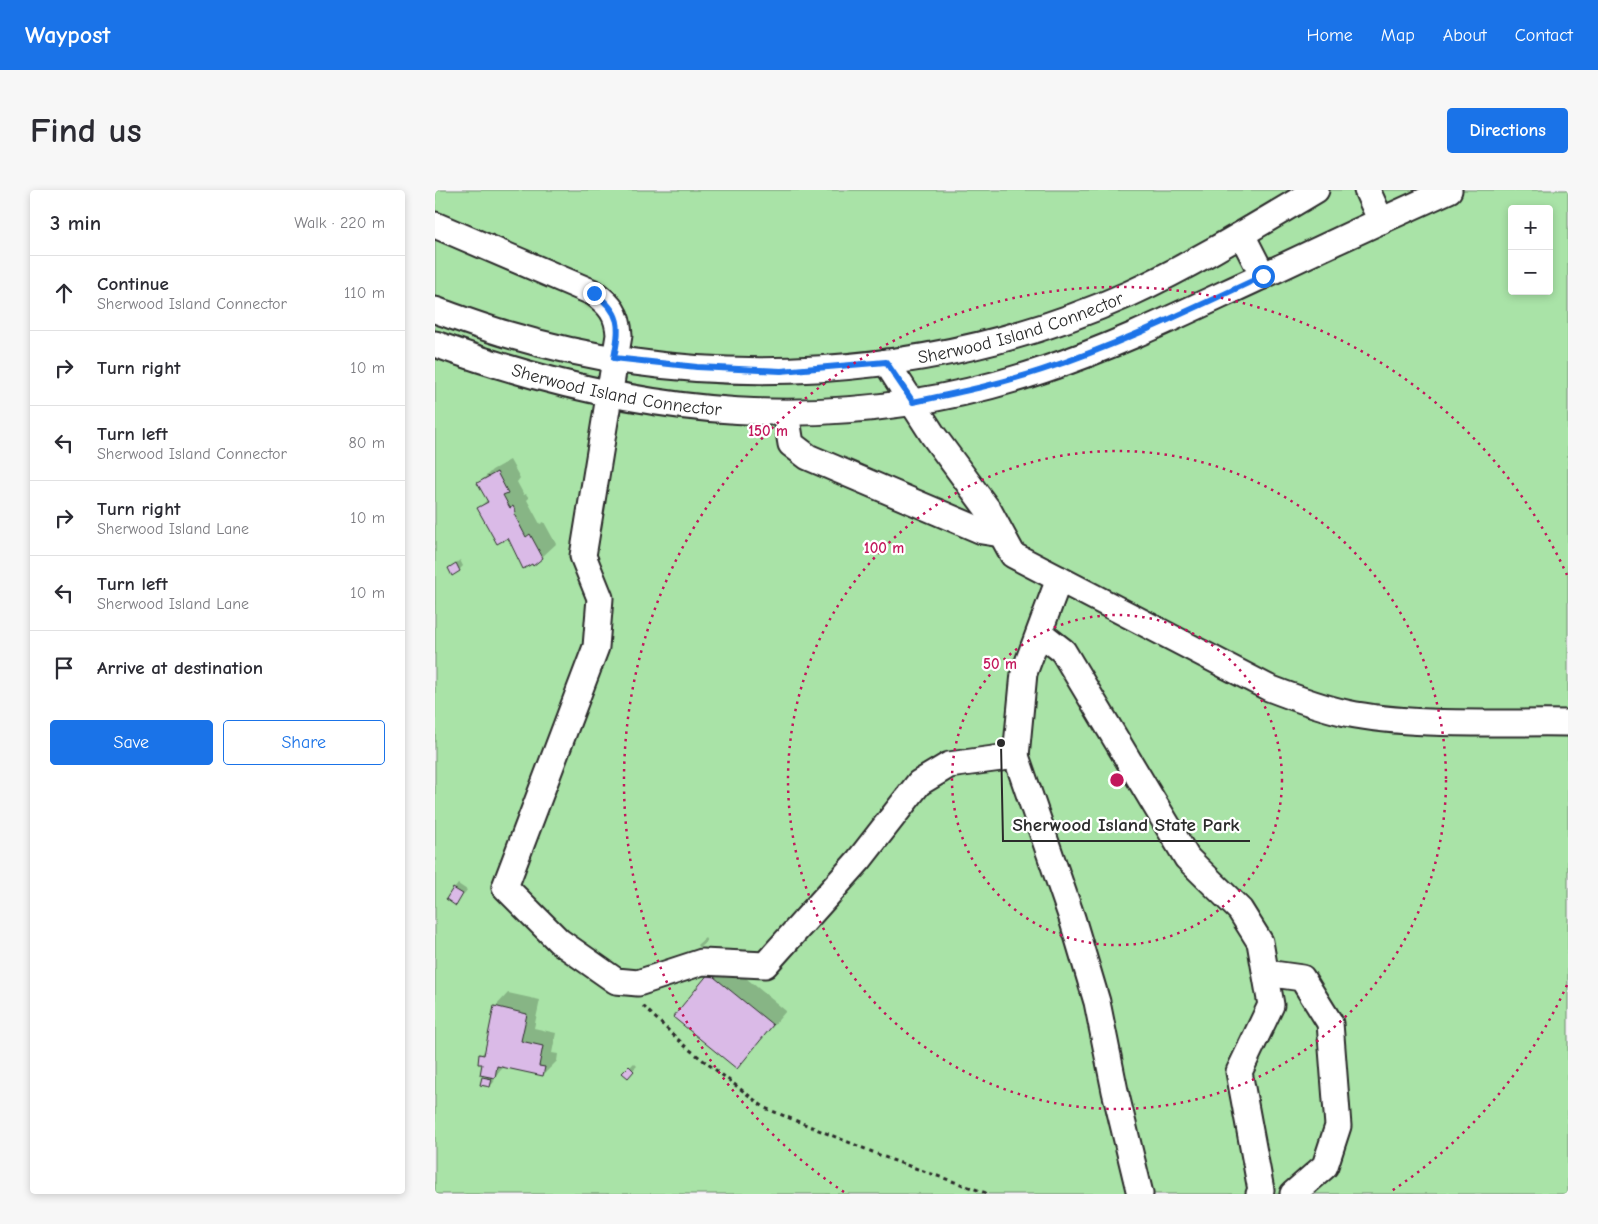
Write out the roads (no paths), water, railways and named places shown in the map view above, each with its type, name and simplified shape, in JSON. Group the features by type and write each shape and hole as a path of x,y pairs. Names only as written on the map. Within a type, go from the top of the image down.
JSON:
{"street":[{"name":"Sherwood Island Connector","path":"435,310 506,334 614,358 697,367 781,371 886,362 955,351 1040,328 1128,294 1199,259 1315,190"},
{"path":"1367,190 1381,221"},
{"name":"Sherwood Island Connector","path":"435,344 514,371 608,394 696,409 786,413 839,410 913,402 974,389 1041,371 1152,328 1449,190"},
{"path":"435,226 582,286 605,301 614,311 618,322 619,335 583,556 600,598 596,647 505,887 559,942 616,981 638,982 702,962 765,964 859,860 919,783 949,765 1016,756"},
{"path":"1242,235 1263,276"},
{"path":"886,362 933,435 989,511 1013,555 1269,688 1306,703 1347,713 1390,718 1568,723"},
{"path":"786,413 791,444 808,457 982,531 1001,534"},
{"path":"1059,579 1024,673 1016,756 1072,918 1094,993 1140,1194"},
{"path":"1040,633 1063,651 1187,858 1240,910 1260,942 1271,1005 1239,1072 1268,1193"},
{"path":"1266,973 1302,978 1330,1023 1338,1126 1325,1166 1293,1194"}],"place":[{"name":"Sherwood Island State Park","path":"1001,743"}]}
